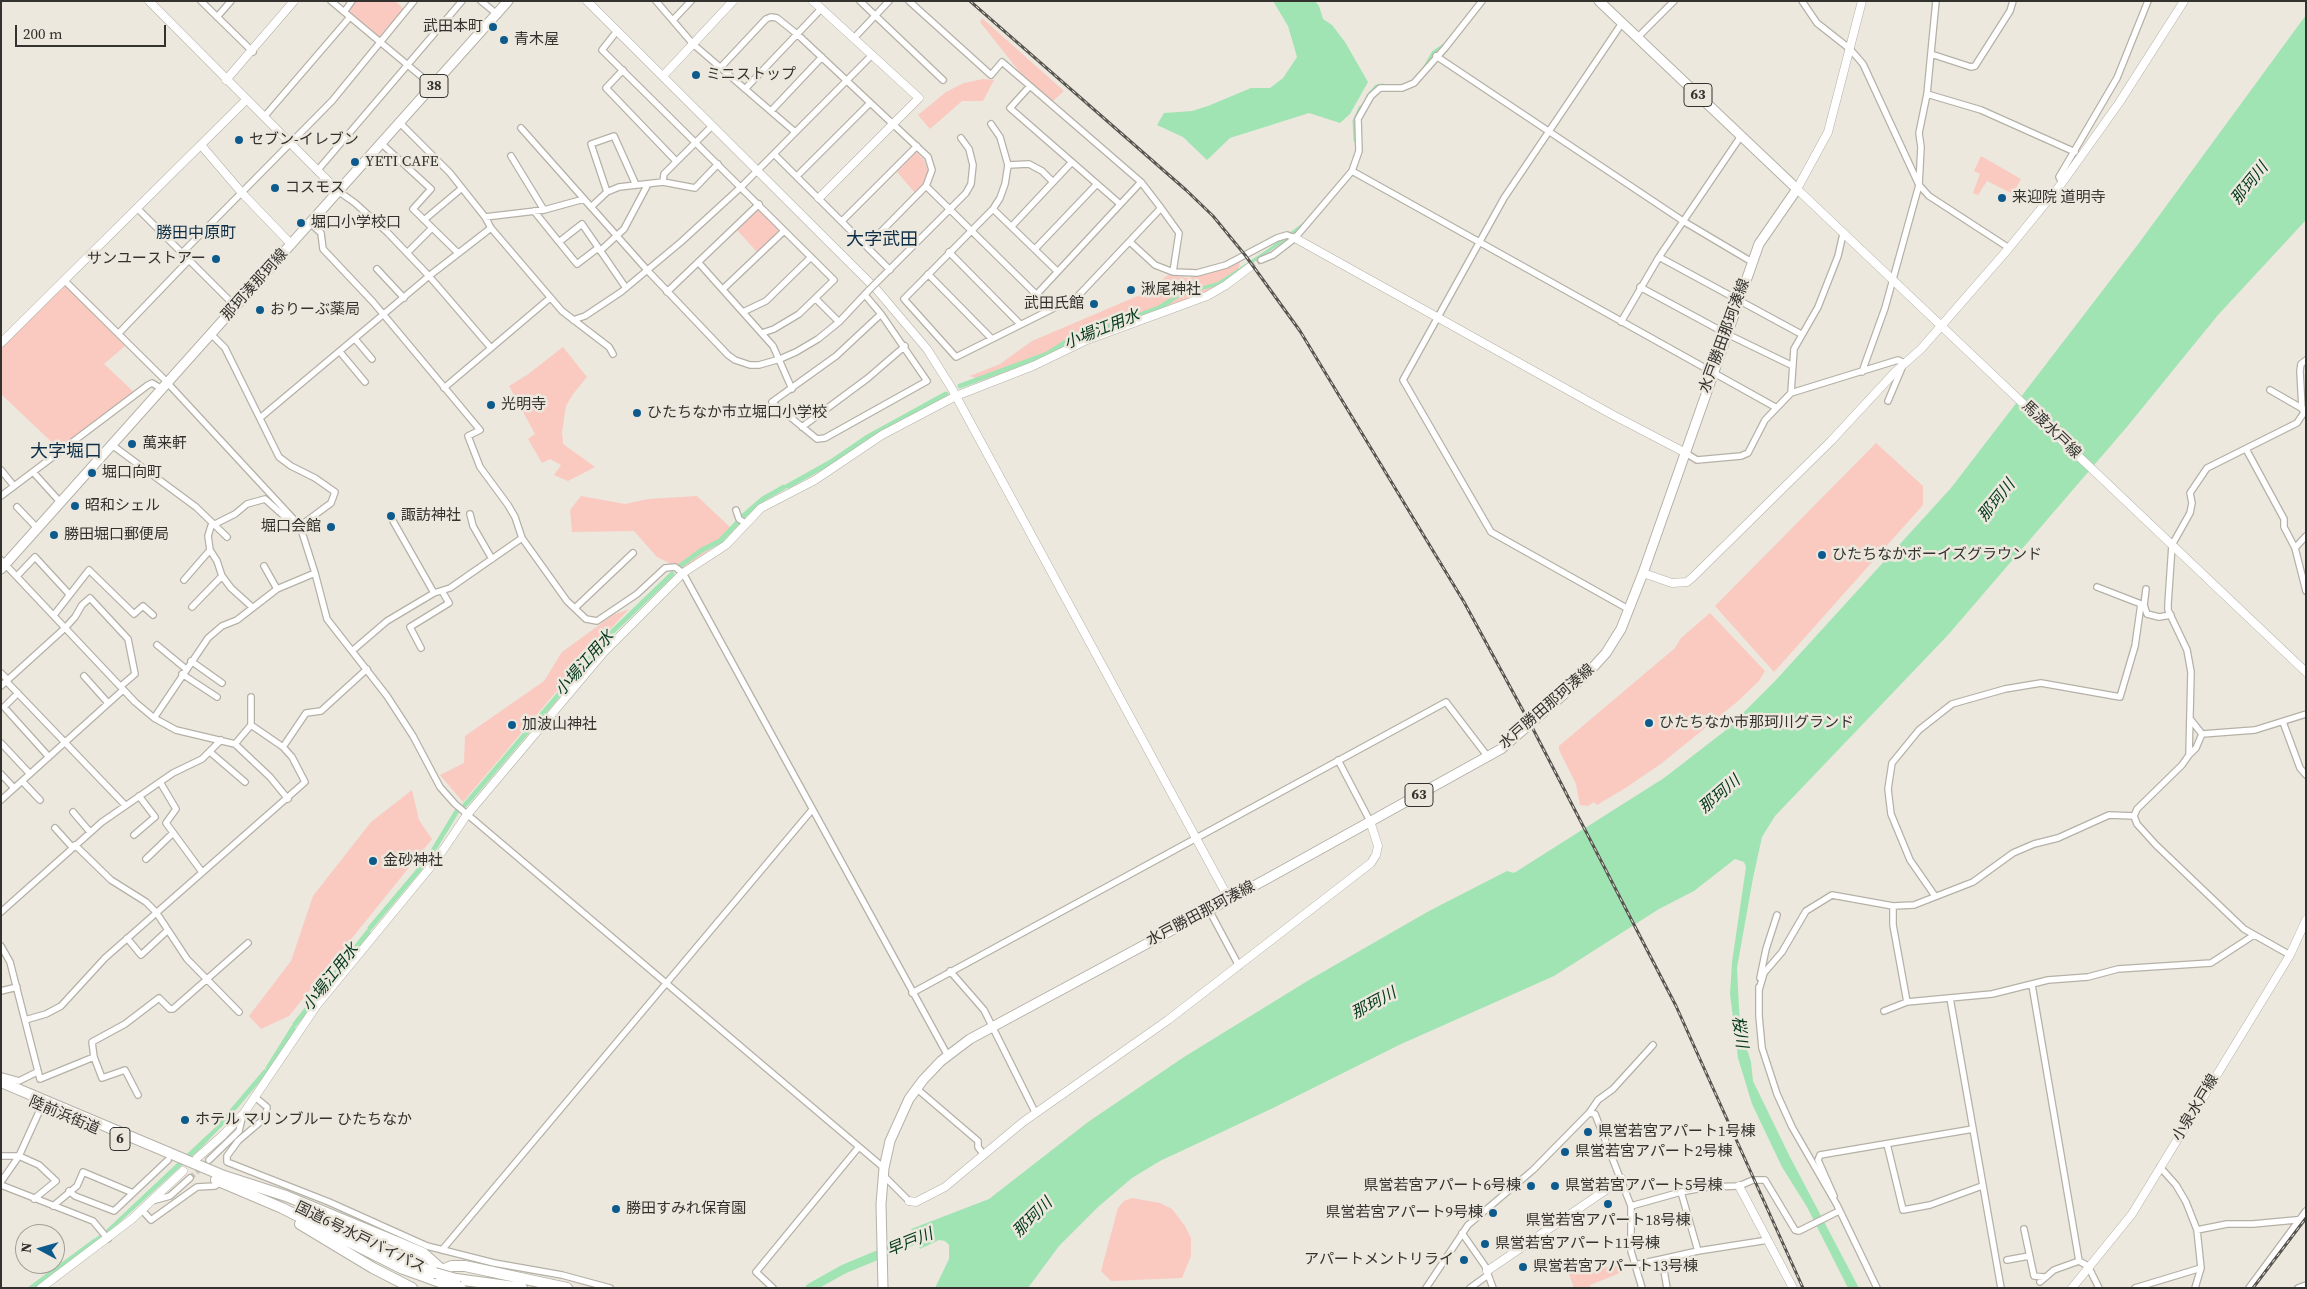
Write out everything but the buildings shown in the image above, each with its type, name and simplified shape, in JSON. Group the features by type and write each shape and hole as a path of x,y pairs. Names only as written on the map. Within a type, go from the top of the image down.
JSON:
{"highway":[{"name":"陸前浜街道","path":"1,1082 43,1104 238,1189"},
{"name":"陸前浜街道","path":"1,1090 43,1104 232,1179"},
{"path":"232,1179 286,1196 425,1250 439,1275 452,1266 567,1288"},
{"name":"国道6号水戸バイパス","path":"232,1179 297,1207 392,1256 439,1275 457,1286 522,1288"},
{"path":"238,1189 373,1268 412,1288"},
{"name":"国道6号水戸バイパス","path":"238,1189 282,1208 395,1266 439,1275"}],"main road":[{"name":"那珂湊那珂線","path":"3,564 38,529 338,191 434,87 498,15 508,1"},
{"name":"63","path":"1599,1 1797,189"},
{"name":"水戸勝田那珂湊線","path":"883,1288 881,1236 884,1172 894,1128 916,1088 931,1070 970,1039 1488,757 1513,740 1588,674 1613,642 1630,610 1752,262 1763,235 1797,189"}],"street":[{"path":"149,1 317,171 338,191 355,203 408,253 491,348"},
{"path":"201,1 253,52"},
{"path":"217,17 230,1"},
{"path":"226,80 253,52 294,1"},
{"path":"331,1 409,64 434,87"},
{"path":"344,12 352,1"},
{"path":"182,253 332,101 414,1"},
{"path":"317,171 462,1"},
{"path":"481,1 498,15"},
{"path":"587,1 895,309 927,349 956,396 1229,899"},
{"path":"656,1 693,44 795,132"},
{"path":"673,20 691,1"},
{"path":"663,76 733,1"},
{"path":"813,1 919,98 819,198"},
{"path":"860,1 943,80"},
{"path":"854,38 889,1"},
{"path":"909,1 990,75 1002,62 1141,182 1179,233 1173,272"},
{"path":"1262,260 1273,255 1294,238 1352,171 1359,151 1358,119 1371,96 1380,88 1402,88 1414,83 1436,56 1446,48 1482,1"},
{"path":"1638,38 1674,1"},
{"path":"1802,1 1818,23 1850,49 1863,64 1919,185 1936,201 2009,248"},
{"path":"1797,189 1828,132 1862,1"},
{"path":"1862,372 1877,332 1919,185 1921,147 1919,133 1927,94 1936,1"},
{"path":"1931,54 1971,67 1975,66 2010,11 2013,1"},
{"path":"2062,184 2059,177 2117,78 2148,1"},
{"path":"1643,573 1672,583 1687,582 1694,577 1831,441 1904,363 1942,327 2062,184 2123,96 2184,1"},
{"path":"745,89 821,8"},
{"path":"721,67 760,25 771,16 777,18 797,34 917,146 931,164 932,176 926,186 867,246"},
{"path":"264,117 350,17"},
{"path":"1622,23 1504,198 1404,376 1404,384 1490,532 1630,610"},
{"path":"617,32 602,50 696,141 834,280 816,300 788,322 762,333"},
{"path":"573,320 585,316 648,271 741,187 872,55"},
{"path":"1436,56 1684,221 1752,262"},
{"path":"771,111 822,57"},
{"path":"623,70 606,88 676,161"},
{"path":"1030,86 1010,108 1120,204"},
{"path":"1927,94 1982,110 2075,152"},
{"path":"1,343 246,100"},
{"path":"797,176 870,103"},
{"path":"401,124 450,173 485,217 490,228 523,263 550,298 573,320 609,347 613,354"},
{"path":"991,124 1000,137 1008,165 1005,184 993,209 904,299 956,357 1078,296 1162,208"},
{"path":"663,182 664,174 712,126"},
{"path":"521,128 667,292 735,360 750,365 780,359 818,339 839,322 951,210 966,193 972,174 971,156 962,138"},
{"path":"607,192 591,144 614,136 636,185"},
{"path":"1621,322 1659,257 1741,136"},
{"path":"382,144 431,189 413,209 458,253"},
{"path":"201,145 242,193 291,244"},
{"path":"842,221 917,146"},
{"path":"774,154 890,270"},
{"path":"511,156 544,210"},
{"path":"1012,226 1071,162"},
{"path":"591,206 607,192 619,186 663,182 695,188 718,164"},
{"path":"1008,165 1029,164 1042,171 1052,181"},
{"path":"1352,171 1775,407"},
{"path":"1037,294 1141,182"},
{"path":"534,211 578,264 618,236 633,214 648,184"},
{"path":"1035,249 1096,185"},
{"path":"926,186 1051,309"},
{"path":"424,220 462,188"},
{"name":"馬渡水戸線","path":"1797,189 2306,672"},
{"path":"485,217 544,210 584,199"},
{"path":"667,292 759,204"},
{"path":"137,208 235,306"},
{"path":"993,209 1058,271"},
{"path":"310,223 321,233 323,249 373,302 480,430 468,436 480,467 515,517 522,538 575,608 588,621 597,621 637,594 665,568 675,567 682,574 811,811 948,1056"},
{"path":"559,242 582,224 626,288"},
{"path":"408,253 432,228"},
{"path":"260,418 490,228"},
{"path":"723,289 784,231"},
{"path":"1791,393 1794,349 1818,307 1838,256 1844,234"},
{"path":"1130,242 1155,265 1173,272 1197,273 1240,259 1277,238 1288,235 1697,460 1748,454 1765,420 1775,407 1791,393 1898,360 1904,363"},
{"path":"949,252 1020,324"},
{"path":"743,312 766,301 811,257"},
{"path":"1659,257 1802,334"},
{"path":"118,333 189,260"},
{"path":"698,262 762,333 780,359 792,389"},
{"path":"197,1158 243,1114 317,1005 438,859 466,816 604,652 682,574 726,545 761,508 815,480 882,435 956,396 1009,377 1100,334 1207,296 1226,285 1250,267"},
{"path":"377,269 404,298"},
{"path":"928,274 991,338"},
{"path":"64,280 118,333 165,386 300,526 315,572 327,619 367,669 406,725 440,787 466,816 858,1148 884,1172 909,1201 916,1202 945,1187 1035,1112 1168,1020 1371,863 1376,855 1378,846 1370,822 1338,760"},
{"path":"1640,287 1726,334 1793,366"},
{"path":"864,295 881,314 905,346 927,381 824,438 817,439 772,402 848,346 881,314"},
{"path":"444,388 550,298"},
{"path":"816,300 839,322"},
{"path":"211,334 225,348 280,456 291,466 315,478 335,492 332,503 300,526 294,525 265,499 247,504 235,514 211,526 208,536 210,550 222,576 231,588 252,607"},
{"path":"355,339 372,359"},
{"path":"802,427 868,378 905,346"},
{"path":"340,352 365,382"},
{"path":"2189,755 2191,672 2188,650 2171,615 2168,604 2172,545 2190,512 2192,503 2190,493 2207,468 2297,423 2304,410 2300,371 2306,360"},
{"path":"1888,400 1904,363"},
{"path":"1,496 148,385 152,383 165,386"},
{"path":"2270,390 2304,410"},
{"path":"112,445 196,508 227,537"},
{"path":"2246,449 2284,519 2284,527 2295,548 2306,591"},
{"path":"1,470 14,486"},
{"path":"33,472 61,503"},
{"path":"18,507 38,529"},
{"path":"736,510 738,519 745,523"},
{"path":"470,514 473,526 492,559"},
{"path":"393,521 434,594"},
{"path":"2295,548 2306,536"},
{"path":"352,651 387,621 442,591 522,538"},
{"path":"184,580 210,550"},
{"path":"575,608 633,553"},
{"path":"17,576 35,558 69,594"},
{"path":"3,564 17,576 122,688 154,718 176,730 235,744 270,777 288,799"},
{"path":"264,566 276,588"},
{"path":"54,615 89,570 134,614 143,606 152,615"},
{"path":"154,718 208,638 276,588 315,572"},
{"path":"192,607 222,576"},
{"path":"1935,896 1910,860 1890,814 1888,790 1892,763 1919,730 1952,704 1990,693 2041,683 2120,696 2135,646 2141,604 2097,587"},
{"path":"2146,589 2144,605 2147,614 2159,617 2171,615"},
{"path":"421,648 410,627 449,603 442,591"},
{"path":"1,686 65,628 90,598 128,639 136,674 108,703 1,800"},
{"path":"157,645 184,672 217,698"},
{"path":"191,661 222,683"},
{"path":"282,747 306,714 321,711 367,669"},
{"path":"1,673 64,743 125,805"},
{"path":"84,676 108,703"},
{"path":"18,693 4,707 49,757"},
{"path":"235,744 251,724 251,697"},
{"path":"912,993 1446,702 1488,757"},
{"path":"2202,734 2255,730 2306,714"},
{"path":"2191,720 2202,734"},
{"path":"2283,722 2300,768 2306,775"},
{"path":"26,1020 46,1014 61,1006 72,997 87,976 127,938 288,799 305,782 296,762 282,747 251,724"},
{"path":"2202,734 2196,748 2182,765 2137,810 2134,816 2137,824 2156,845 2244,929 2290,955"},
{"path":"1,912 90,832 125,805 210,752 221,740"},
{"path":"1,743 30,774"},
{"path":"210,752 245,782"},
{"path":"1,774 14,788"},
{"path":"22,781 40,800"},
{"path":"160,782 176,809 166,824 202,872"},
{"path":"134,835 155,817 139,796"},
{"path":"442,1250 811,811"},
{"path":"73,812 90,832"},
{"path":"1759,990 1764,972 1778,958 1806,912 1832,895 1893,906 1914,905 1973,882 2013,853 2034,844 2058,838 2109,815 2134,816"},
{"path":"55,828 111,880 146,902 156,912 187,959 239,1012"},
{"path":"146,859 172,833"},
{"path":"1893,906 1893,925 1907,1002"},
{"path":"1209,910 1239,966"},
{"path":"1777,915 1762,965 1759,990 1760,1032 1770,1076 1792,1127 1838,1209 1877,1288"},
{"name":"小泉水戸線","path":"2072,1288 2132,1214 2290,955 2306,920"},
{"path":"127,938 141,955 168,930"},
{"path":"1884,1011 1907,1002 1992,994 2063,977 2088,977 2118,968 2211,963 2254,935"},
{"path":"138,1095 125,1070 102,1078 94,1057 92,1042 125,1024 159,998 170,1009 173,1009 248,943"},
{"path":"1,946 10,962 40,1079 94,1057"},
{"path":"950,971 984,1010 1035,1112"},
{"path":"2032,985 2079,1261"},
{"path":"1,991 17,987"},
{"path":"1950,998 2001,1288"},
{"path":"1426,1288 1468,1225 1539,1164 1589,1113 1598,1100 1612,1089 1653,1045"},
{"path":"1,1076 20,1081 37,1072"},
{"path":"916,1088 978,1141 978,1147 984,1155"},
{"path":"256,1097 267,1107 266,1117 238,1141 227,1156 228,1162 330,1202 425,1250 442,1250 562,1275 610,1288"},
{"path":"43,1104 19,1156 1,1183 34,1199 93,1221 108,1239"},
{"path":"1589,1113 1594,1114 1632,1206 1631,1251 1642,1288"},
{"path":"210,1160 234,1138 239,1131 243,1114"},
{"path":"1838,1209 1817,1157 1972,1129"},
{"path":"1887,1144 1902,1210 1930,1205 1982,1186"},
{"path":"774,1288 756,1272 858,1148"},
{"path":"1,1156 19,1156 39,1165 56,1180 34,1199"},
{"path":"69,1191 76,1196 114,1211 168,1160"},
{"path":"2160,1167 2176,1185 2186,1202 2197,1230 2201,1268 2195,1288"},
{"path":"41,1288 108,1239 183,1171"},
{"path":"53,1206 76,1186 83,1172 133,1193"},
{"path":"152,1201 170,1196 190,1178"},
{"path":"1470,1288 1488,1273 1622,1179"},
{"path":"1632,1206 1682,1192 1708,1187 1739,1186 1753,1180 1765,1180 1795,1230 1802,1230 1838,1209"},
{"path":"142,1210 151,1220 197,1187 216,1186 221,1182"},
{"path":"1739,1186 1793,1288"},
{"path":"1682,1192 1698,1251"},
{"path":"2250,1287 2303,1220 2306,1211"},
{"path":"2197,1230 2227,1224 2303,1220"},
{"path":"2024,1229 2034,1276 2042,1280 2054,1270 2079,1261 2088,1266 2099,1288"},
{"path":"1462,1233 1476,1250 1488,1273 1493,1288"},
{"path":"1635,1265 1698,1251 1768,1240"},
{"path":"452,1266 454,1253"},
{"path":"2007,1260 2029,1256"},
{"path":"1662,1259 1667,1288"},
{"path":"2135,1288 2201,1268"},
{"path":"2298,1288 2306,1285"}],"shaded area":[{"path":"354,1 395,1 404,9 379,37 349,13 348,8"},
{"path":"982,18 1064,91 1053,101 1026,80 980,22"},
{"path":"983,79 994,80 983,101 962,101 930,129 918,115 946,92 964,83"},
{"path":"916,152 924,160 929,174 924,186 916,194 897,172"},
{"path":"1981,156 2021,179 2013,194 1987,181 1978,195 1973,193 1980,174 1974,171"},
{"path":"758,208 780,229 758,253 736,229"},
{"path":"1240,262 1237,275 1218,287 984,381 970,376 1000,364 1032,341 1140,295 1168,275 1189,278"},
{"path":"64,284 125,346 104,364 135,393 59,449 1,394 1,347"},
{"path":"563,347 587,377 566,406 562,432 563,444 595,467 568,481 554,475 561,465 550,459 542,463 528,439 535,434 509,386 527,375"},
{"name":"ひたちなかボーイズグラウンド","path":"1876,443 1923,486 1923,505 1774,672 1715,606"},
{"path":"581,496 625,504 648,499 697,496 735,532 682,569 657,557 634,531 572,532 570,510"},
{"path":"629,609 599,641 463,802 440,775 464,763 465,736 544,681 562,652 613,615"},
{"name":"ひたちなか市那珂川グランド","path":"1710,613 1765,671 1759,681 1737,702 1662,763 1597,805 1594,802 1588,806 1580,805 1576,784 1559,750 1559,746 1675,648 1681,638"},
{"path":"412,790 419,820 432,839 289,1016 261,1029 249,1016 291,961 313,896 371,822"},
{"path":"1132,1198 1160,1203 1172,1209 1185,1226 1191,1238 1191,1256 1182,1278 1111,1281 1101,1271 1118,1208 1124,1201"},
{"path":"1582,1263 1586,1274 1617,1264 1620,1273 1590,1285 1591,1288 1574,1288 1567,1268"}],"water":[{"path":"1273,1 1315,1 1319,6 1323,19 1332,25 1345,42 1368,82 1350,114 1340,123 1309,113 1230,138 1207,160 1183,137 1157,125 1164,113 1192,111 1251,88 1270,88 1283,78 1297,57 1288,26"},
{"path":"2306,15 2306,220 2218,315 2126,428 1948,635 1775,816 1762,837 1737,968 1740,1027 1751,1062 1753,1081 1790,1157 1859,1288 1848,1288 1807,1207 1782,1167 1752,1104 1738,1058 1730,994 1732,962 1746,867 1744,862 1735,859 1694,891 1659,909 1554,976 1399,1045 1273,1108 1160,1161 1132,1178 1098,1207 1059,1246 1028,1288 935,1288 949,1259 949,1245 945,1241 939,1240 920,1249 911,1229 989,1199 1088,1122 1184,1057 1309,980 1429,911 1507,871 1514,873 1664,778 1726,730 1775,681 1951,488 2139,243"},
{"path":"1304,222 1305,225 1288,239 1220,285 1183,295 1165,306 1164,303 1182,292 1218,282 1268,249"},
{"path":"223,1120 226,1122 201,1148 107,1234 92,1245 90,1242 105,1231"}],"waterway":[{"name":"小場江用水","path":"1426,67 1434,53 1447,44"},
{"name":"小場江用水","path":"1369,96 1377,87 1383,86"},
{"name":"小場江用水","path":"1356,140 1355,121 1361,108"},
{"name":"小場江用水","path":"960,386 1047,354 1066,342 1159,308 1170,301"},
{"name":"小場江用水","path":"788,486 831,462 866,438 946,394"},
{"name":"小場江用水","path":"741,518 763,499 784,487"},
{"name":"小場江用水","path":"680,566 702,550 720,541 739,521"},
{"name":"小場江用水","path":"465,805 610,634 672,574"},
{"name":"小場江用水","path":"370,928 428,859 457,811"},
{"name":"小場江用水","path":"295,1024 368,932"},
{"name":"小場江用水","path":"268,1068 293,1028"},
{"name":"小場江用水","path":"220,1125 265,1072"},
{"name":"早戸川","path":"810,1288 844,1269 926,1235"},
{"name":"小場江用水","path":"31,1288 95,1241"}],"tunnel":[{"path":"1250,267 1261,260"},
{"path":"190,1178 202,1167"}],"railway":[{"path":"970,1 1186,190 1213,216 1245,255 1300,331 1464,602 1533,729 1676,1006 1803,1288"},
{"path":"2253,1288 2306,1218"}],"place":[{"name":"武田本町","path":"493,27"},
{"name":"青木屋","path":"504,40"},
{"name":"ミニストップ","path":"696,75"},
{"name":"セブン-イレブン","path":"239,140"},
{"name":"YETI CAFE","path":"355,162"},
{"name":"コスモス","path":"275,188"},
{"name":"来迎院 道明寺","path":"2002,198"},
{"name":"堀口小学校口","path":"301,223"},
{"name":"サンユーストアー","path":"216,259"},
{"name":"湫尾神社","path":"1131,290"},
{"name":"武田氏館","path":"1094,304"},
{"name":"おりーぶ薬局","path":"260,310"},
{"name":"光明寺","path":"491,405"},
{"name":"ひたちなか市立堀口小学校","path":"637,413"},
{"name":"萬来軒","path":"132,444"},
{"name":"堀口向町","path":"92,473"},
{"name":"昭和シェル","path":"75,506"},
{"name":"諏訪神社","path":"391,516"},
{"name":"堀口会館","path":"331,527"},
{"name":"勝田堀口郵便局","path":"54,535"},
{"name":"ひたちなかボーイズグラウンド","path":"1822,555"},
{"name":"ひたちなか市那珂川グランド","path":"1649,723"},
{"name":"加波山神社","path":"512,725"},
{"name":"金砂神社","path":"373,861"},
{"name":"ホテル マリンブルー ひたちなか","path":"185,1120"},
{"name":"県営若宮アパート1号棟","path":"1588,1132"},
{"name":"県営若宮アパート2号棟","path":"1565,1152"},
{"name":"県営若宮アパート6号棟","path":"1531,1186"},
{"name":"県営若宮アパート5号棟","path":"1555,1186"},
{"name":"県営若宮アパート18号棟","path":"1608,1204"},
{"name":"勝田すみれ保育園","path":"616,1209"},
{"name":"県営若宮アパート9号棟","path":"1493,1213"},
{"name":"県営若宮アパート11号棟","path":"1485,1244"},
{"name":"アパートメントリライ","path":"1464,1260"},
{"name":"県営若宮アパート13号棟","path":"1523,1267"}],"district":[{"name":"勝田中原町","path":"196,234"},
{"name":"大字武田","path":"882,240"},
{"name":"大字堀口","path":"66,452"}],"water label":[{"name":"那珂川","path":"2250,184"},
{"name":"那珂川","path":"1997,501"},
{"name":"那珂川","path":"1720,795"},
{"name":"那珂川","path":"1374,1004"},
{"name":"桜川","path":"1739,1032"},
{"name":"那珂川","path":"1033,1218"}]}
